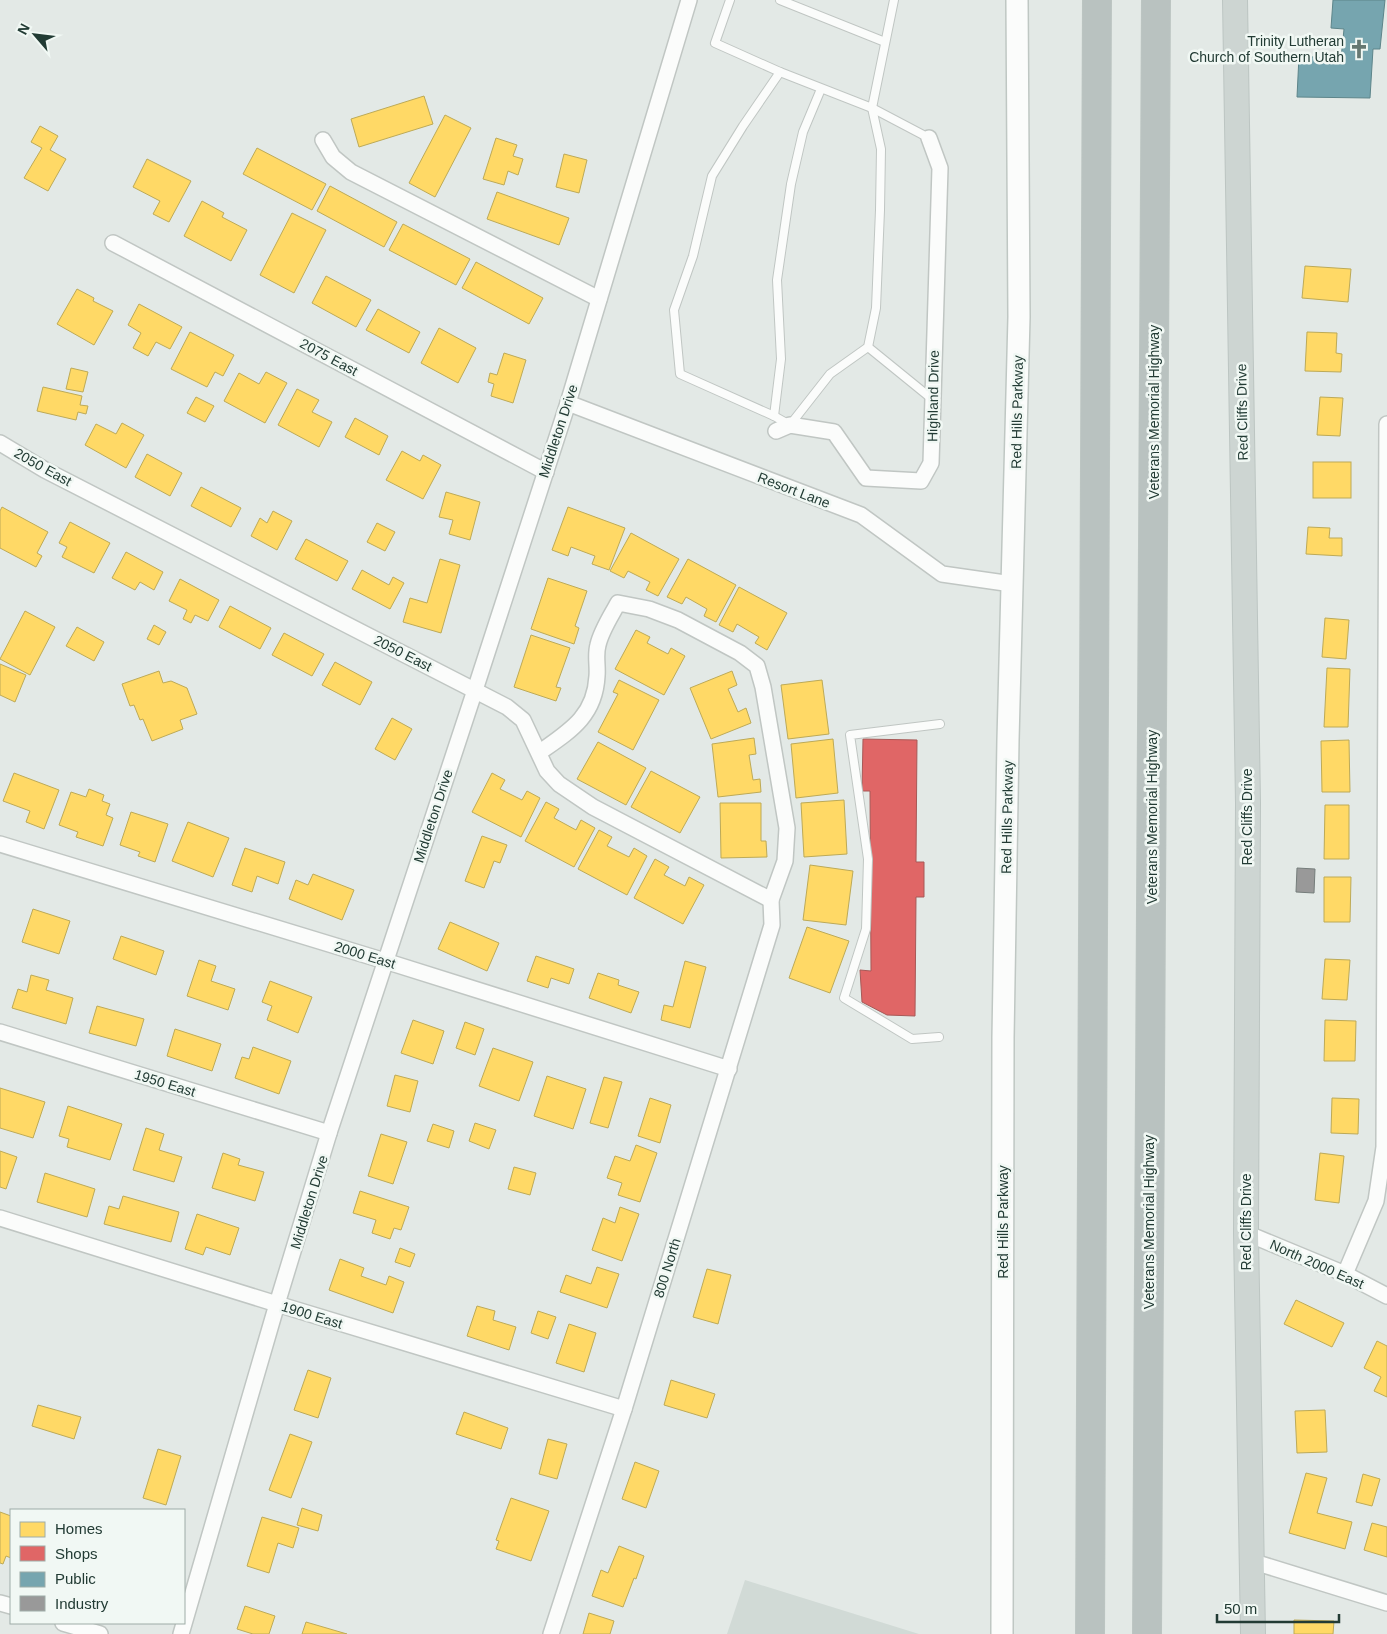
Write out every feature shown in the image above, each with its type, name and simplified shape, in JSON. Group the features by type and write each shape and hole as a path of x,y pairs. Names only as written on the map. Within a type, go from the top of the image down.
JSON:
{"highway":[{"path":"1090,1634 1097,0"},
{"name":"Veterans Memorial Highway","path":"1147,1634 1156,0"}],"main road":[{"name":"Red Hills Parkway","path":"1002,1634 1003,1038 1019,317 1018,0"},
{"name":"Red Cliffs Drive","path":"1236,0 1248,803 1246,1233 1253,1634"}],"street":[{"name":"Middleton Drive","path":"185,1620 329,1133 568,403 689,0"},
{"name":"Highland Drive","path":"783,428 834,432 866,478 921,481 932,463 932,399 940,168 929,138"},
{"path":"323,140 333,158 351,172 599,299"},
{"name":"2075 East","path":"113,242 546,472"},
{"name":"Resort Lane","path":"568,403 861,515 942,574 1012,584"},
{"path":"1345,1274 1376,1201 1384,1147 1387,424"},
{"name":"2050 East","path":"0,443 45,470 507,707 523,720 540,752 547,771 558,784 593,807 771,900"},
{"path":"540,752 564,736 582,718 595,697 598,646 618,603 649,610 678,620 740,653 757,666 763,687 787,828 785,860 771,900"},
{"name":"2000 East","path":"0,844 385,961 728,1069"},
{"name":"800 North","path":"551,1634 624,1409 772,925 771,900"},
{"name":"1950 East","path":"0,1032 329,1133"},
{"name":"1900 East","path":"0,1218 624,1409"},
{"name":"North 2000 East","path":"1246,1233 1345,1274 1387,1296"},
{"path":"1251,1561 1387,1603"},
{"path":"67,1624 100,1634"}],"lane":[{"path":"730,0 715,43 780,72 872,108 929,138"},
{"path":"780,0 885,42"},
{"path":"780,72 712,176 693,256 674,310 680,374 774,416 783,428 830,374 868,347 876,308 880,210 881,150 872,108 894,0"},
{"path":"774,416 780,359 777,280 791,184 803,132 821,88"},
{"path":"868,347 932,399"},
{"path":"939,1038 912,1039 844,998 866,929 868,859 850,735 940,724"}],"shaded area":[{"path":"745,1580 919,1634 727,1634"}],"building: Homes":[{"path":"424,96 433,124 359,147 351,119"},
{"path":"445,115 471,128 435,197 409,183"},
{"path":"40,126 58,136 50,150 66,159 48,191 24,178 42,148 31,142"},
{"path":"496,138 517,145 513,156 523,159 518,175 508,171 504,185 483,179"},
{"path":"257,148 326,184 312,210 243,174"},
{"path":"564,154 587,160 579,193 556,187"},
{"path":"147,159 191,181 169,222 153,214 160,201 133,187"},
{"path":"330,186 397,222 384,247 317,211"},
{"path":"497,192 569,218 559,245 487,219"},
{"path":"202,201 224,213 222,217 247,230 231,261 184,236"},
{"path":"292,213 326,230 294,293 260,275"},
{"path":"403,224 470,259 456,285 389,250"},
{"path":"476,262 543,298 529,324 462,288"},
{"path":"1305,266 1351,269 1348,302 1302,298"},
{"path":"326,276 371,300 356,327 312,303"},
{"path":"77,289 94,298 93,301 113,311 94,345 57,324"},
{"path":"139,304 182,327 170,349 156,342 148,356 133,348 141,333 128,325"},
{"path":"378,309 420,332 409,353 366,330"},
{"path":"439,328 476,348 458,383 421,363"},
{"path":"190,332 234,355 223,376 215,372 207,387 171,369"},
{"path":"1307,332 1337,333 1336,353 1342,354 1341,372 1305,371"},
{"path":"504,353 526,360 513,403 491,396 494,384 488,382 490,373 497,375"},
{"path":"71,368 88,372 83,392 66,389"},
{"path":"266,372 287,383 265,423 224,401 239,373 259,384"},
{"path":"43,387 82,396 80,405 88,406 86,414 78,412 76,420 37,411"},
{"path":"297,389 319,400 312,412 332,422 319,447 278,425"},
{"path":"196,397 214,406 205,422 187,413"},
{"path":"1320,397 1343,398 1340,436 1317,435"},
{"path":"355,418 388,436 379,455 345,437"},
{"path":"122,423 144,435 126,468 85,445 96,424 116,434"},
{"path":"402,451 420,461 423,455 441,465 423,499 386,480"},
{"path":"147,454 182,473 170,496 135,477"},
{"path":"1313,462 1351,462 1351,498 1313,498"},
{"path":"201,487 241,508 231,527 191,506"},
{"path":"446,492 480,502 470,540 449,534 453,520 439,517"},
{"path":"2,507 48,532 37,553 42,556 36,567 0,548 0,511"},
{"path":"568,507 625,528 609,570 592,564 595,556 571,547 568,556 552,550"},
{"path":"273,511 292,521 277,550 251,536 260,518 267,523"},
{"path":"70,522 110,543 94,573 62,557 67,547 59,543"},
{"path":"377,523 395,532 385,551 367,542"},
{"path":"1308,527 1330,528 1329,538 1342,538 1342,556 1306,554"},
{"path":"631,533 679,559 658,596 646,590 650,582 628,571 624,578 610,571"},
{"path":"306,539 348,561 337,581 295,559"},
{"path":"126,552 163,572 154,590 140,582 135,590 112,578"},
{"path":"440,559 460,565 441,633 403,622 410,598 427,603"},
{"path":"688,559 736,585 716,622 704,616 707,609 686,597 682,604 667,597"},
{"path":"362,570 389,585 393,577 404,583 390,609 352,589"},
{"path":"548,578 587,591 575,626 579,628 574,644 531,629"},
{"path":"180,579 219,600 208,621 195,615 191,623 183,619 187,610 169,601"},
{"path":"739,587 787,613 767,650 755,643 759,637 737,624 733,632 719,625"},
{"path":"230,606 271,628 260,649 219,627"},
{"path":"25,611 55,627 30,675 0,659"},
{"path":"1325,618 1349,620 1346,659 1322,657"},
{"path":"154,625 166,632 159,645 147,639"},
{"path":"77,627 104,642 94,661 66,646"},
{"path":"636,630 650,637 647,643 668,654 671,648 685,656 664,695 615,669"},
{"path":"284,633 324,654 312,676 272,655"},
{"path":"531,635 570,648 556,687 561,688 556,701 514,687"},
{"path":"335,662 372,682 360,705 322,685"},
{"path":"0,664 26,675 15,702 0,695"},
{"path":"1327,668 1350,669 1348,727 1324,727"},
{"path":"159,671 163,683 171,681 187,688 197,714 180,720 183,729 152,741 143,719 140,720 134,705 130,706 122,684"},
{"path":"732,671 737,685 728,689 738,712 746,708 751,723 711,739 690,688"},
{"path":"619,680 659,700 633,750 598,732 618,694 613,692"},
{"path":"822,680 829,734 788,739 781,685"},
{"path":"392,718 412,729 395,760 375,749"},
{"path":"754,738 756,754 749,755 753,780 760,779 761,792 718,797 712,744"},
{"path":"833,739 838,793 796,798 791,744"},
{"path":"1349,740 1350,792 1322,792 1321,741"},
{"path":"598,742 646,768 626,805 577,779"},
{"path":"651,771 700,797 680,833 631,807"},
{"path":"14,773 59,790 44,829 26,822 30,811 3,801"},
{"path":"492,773 505,780 500,789 522,800 527,791 540,798 521,837 472,812"},
{"path":"89,789 104,795 102,801 110,804 106,815 113,818 103,846 76,837 78,832 59,825 71,792 86,797"},
{"path":"844,800 847,854 804,857 801,803"},
{"path":"546,802 559,809 554,818 576,830 581,820 595,828 574,867 525,841"},
{"path":"720,803 761,803 761,841 766,841 767,857 721,858"},
{"path":"1325,805 1349,805 1349,859 1324,859"},
{"path":"131,812 168,824 155,862 138,856 140,852 120,845"},
{"path":"188,822 229,838 213,877 172,861"},
{"path":"599,830 612,837 607,846 629,857 634,848 647,856 627,895 578,869"},
{"path":"482,836 507,845 500,863 494,861 484,888 465,881"},
{"path":"245,848 285,862 278,884 257,876 252,892 232,885"},
{"path":"655,859 669,867 664,875 685,886 689,877 704,885 683,924 634,898"},
{"path":"810,865 853,871 846,925 803,920"},
{"path":"313,874 354,890 342,920 289,899 296,880 308,885"},
{"path":"1324,877 1351,877 1350,922 1324,922"},
{"path":"33,909 70,921 59,954 22,942"},
{"path":"450,922 499,943 487,971 438,949"},
{"path":"807,927 849,941 830,993 789,978"},
{"path":"121,936 164,951 156,975 113,959"},
{"path":"536,956 574,969 569,984 551,978 548,988 527,981"},
{"path":"1325,959 1350,960 1347,1000 1322,999"},
{"path":"199,960 216,966 211,981 235,989 228,1010 187,996"},
{"path":"685,961 706,967 690,1028 661,1020 664,1005 673,1007"},
{"path":"598,973 619,980 618,985 639,992 631,1013 589,998"},
{"path":"31,975 49,980 46,990 73,998 66,1024 12,1008 18,989 27,992"},
{"path":"270,981 312,997 298,1033 267,1020 272,1006 262,1002"},
{"path":"97,1006 144,1019 136,1046 89,1033"},
{"path":"413,1020 444,1031 433,1064 401,1053"},
{"path":"1325,1020 1356,1021 1355,1061 1324,1061"},
{"path":"465,1022 484,1029 475,1055 456,1048"},
{"path":"175,1029 221,1044 212,1071 167,1056"},
{"path":"253,1047 291,1061 279,1094 235,1078 242,1057 249,1059"},
{"path":"493,1048 533,1062 519,1101 479,1086"},
{"path":"395,1075 418,1081 410,1112 387,1106"},
{"path":"547,1076 586,1089 573,1129 534,1116"},
{"path":"604,1077 622,1082 608,1128 590,1123"},
{"path":"0,1088 45,1102 33,1138 0,1128"},
{"path":"650,1098 671,1105 660,1143 638,1136"},
{"path":"1332,1098 1359,1099 1358,1134 1331,1133"},
{"path":"68,1106 122,1124 110,1160 67,1147 69,1139 59,1136"},
{"path":"475,1123 496,1130 489,1149 469,1141"},
{"path":"433,1124 454,1131 449,1148 427,1141"},
{"path":"146,1128 164,1134 159,1150 182,1157 174,1182 133,1170"},
{"path":"381,1134 407,1142 393,1184 368,1176"},
{"path":"636,1145 657,1153 640,1202 618,1195 622,1183 607,1178 615,1156 630,1161"},
{"path":"0,1151 17,1157 6,1189 0,1187"},
{"path":"223,1153 240,1159 238,1165 264,1172 255,1201 212,1188"},
{"path":"1320,1153 1344,1156 1339,1203 1315,1200"},
{"path":"514,1167 536,1173 530,1195 508,1189"},
{"path":"45,1173 95,1189 87,1217 37,1202"},
{"path":"360,1191 409,1207 401,1230 394,1228 390,1239 372,1233 376,1220 353,1213"},
{"path":"123,1196 179,1212 171,1242 104,1224 109,1206 119,1209"},
{"path":"620,1207 639,1214 622,1261 592,1250 603,1218 615,1223"},
{"path":"197,1214 239,1228 230,1255 206,1247 203,1255 185,1249"},
{"path":"400,1248 415,1254 410,1267 395,1262"},
{"path":"340,1259 364,1268 361,1276 386,1285 389,1276 404,1282 393,1313 329,1290"},
{"path":"597,1267 619,1274 607,1308 560,1292 566,1275 591,1284"},
{"path":"707,1269 731,1275 718,1324 693,1317"},
{"path":"1296,1300 1344,1323 1332,1347 1284,1324"},
{"path":"477,1306 495,1311 493,1320 516,1327 509,1350 467,1336"},
{"path":"538,1311 556,1317 548,1339 531,1333"},
{"path":"569,1324 596,1333 584,1372 556,1363"},
{"path":"1377,1341 1387,1346 1387,1397 1374,1391 1381,1377 1364,1368"},
{"path":"308,1370 331,1378 318,1418 294,1410"},
{"path":"671,1380 715,1394 707,1418 664,1405"},
{"path":"38,1405 81,1417 74,1439 32,1426"},
{"path":"1325,1410 1327,1452 1297,1453 1295,1411"},
{"path":"464,1412 508,1428 501,1449 456,1434"},
{"path":"290,1434 312,1442 291,1498 269,1490"},
{"path":"548,1439 567,1444 557,1479 539,1474"},
{"path":"158,1449 181,1456 166,1505 143,1498"},
{"path":"635,1462 659,1471 646,1508 622,1499"},
{"path":"1306,1473 1327,1478 1317,1513 1352,1522 1345,1549 1289,1533"},
{"path":"1363,1474 1380,1479 1372,1506 1356,1502"},
{"path":"511,1498 549,1511 531,1561 496,1549 499,1541 496,1540"},
{"path":"302,1508 322,1515 318,1531 297,1525"},
{"path":"0,1512 10,1516 10,1558 6,1556 3,1564 0,1563"},
{"path":"262,1517 299,1528 293,1548 278,1543 269,1573 247,1566"},
{"path":"1372,1523 1387,1527 1387,1557 1364,1550"},
{"path":"619,1546 644,1556 623,1607 592,1596 601,1570 608,1573"},
{"path":"245,1606 275,1616 269,1634 253,1634 237,1629"},
{"path":"589,1613 614,1621 610,1634 583,1634"},
{"path":"1294,1620 1334,1621 1333,1634 1294,1634"},
{"path":"306,1622 347,1634 302,1634"}],"building: Shops":[{"path":"863,739 917,740 916,862 924,862 924,897 916,897 915,1016 887,1015 862,1002 860,970 871,971 870,791 862,791"}],"building: Public":[{"name":"Trinity Lutheran Church of Southern Utah","path":"1333,0 1385,0 1380,49 1373,49 1370,98 1297,97 1299,56 1341,59 1344,29 1331,28"}],"building: Industry":[{"path":"1297,868 1315,869 1314,893 1296,892"}],"place":[{"name":"Trinity Lutheran Church of Southern Utah","path":"1359,49"}]}
